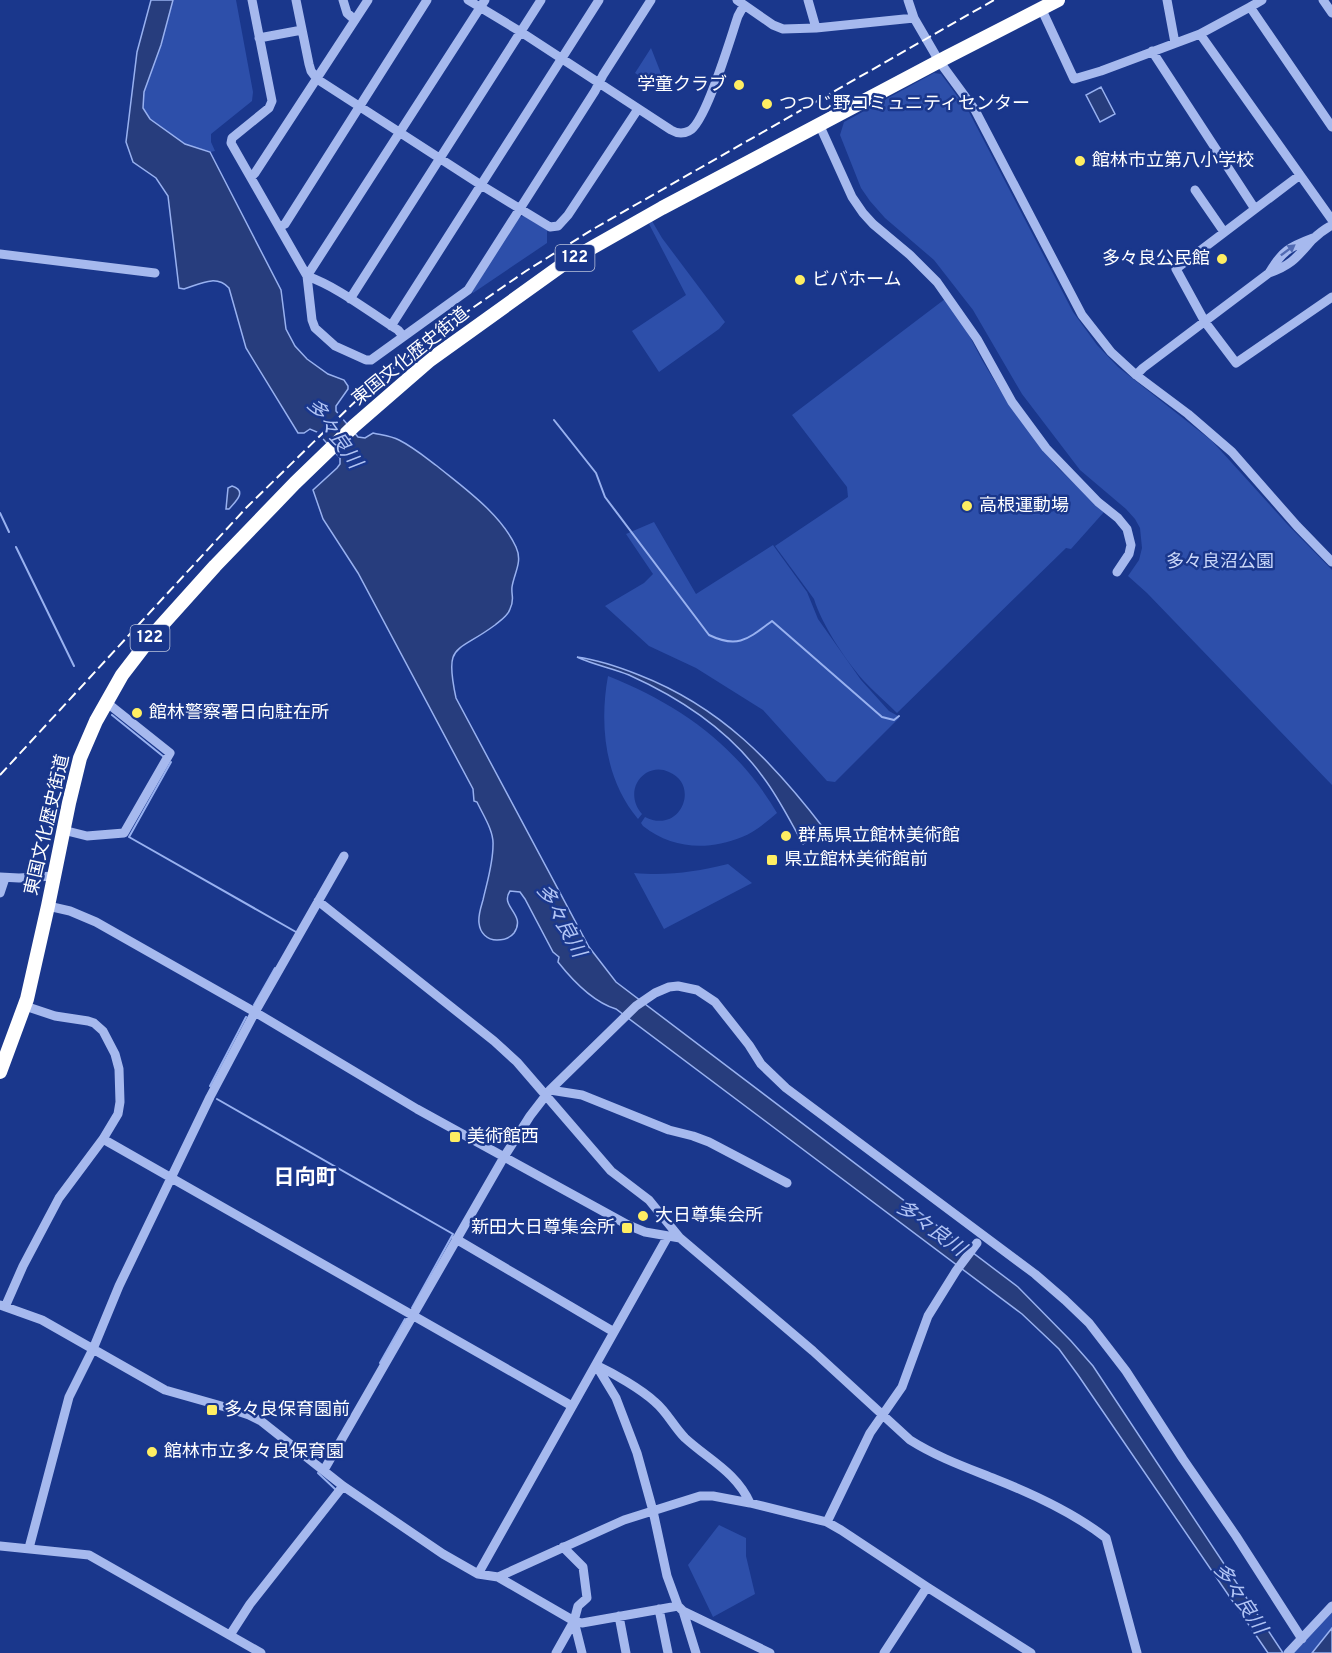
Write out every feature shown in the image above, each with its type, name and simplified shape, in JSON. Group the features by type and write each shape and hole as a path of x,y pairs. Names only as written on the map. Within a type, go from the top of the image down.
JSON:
{"highway":[{"name":"東国文化歴史街道","path":"0,1072 25,1006 80,758 106,702 122,675 152,636 215,566 329,450 430,360 565,263 647,216 819,124 1058,0"}],"street":[{"path":"252,0 272,101 269,108 231,138 231,143 308,276 313,324 317,331 335,346 366,360 370,360 468,290 651,0"},
{"path":"296,0 311,71 317,79 481,185 554,228 574,207 638,109"},
{"path":"344,0 347,13 355,20"},
{"path":"251,177 368,0"},
{"path":"279,227 285,224 427,0"},
{"path":"468,0 483,4 521,32 676,132 687,132 697,123 716,83 738,16 740,3 772,25 783,29 915,20"},
{"path":"350,299 541,0"},
{"path":"391,326 599,0"},
{"path":"808,0 816,28"},
{"path":"908,0 915,20 939,61 975,110 1082,315 1111,352 1136,375 1188,414 1232,452 1332,562"},
{"path":"1167,0 1175,43"},
{"path":"1041,8 1074,79 1200,34 1262,0"},
{"path":"1323,0 1332,13"},
{"path":"308,276 483,4"},
{"path":"1250,7 1332,127"},
{"path":"259,39 302,30"},
{"path":"1200,34 1332,220"},
{"path":"1152,51 1255,209"},
{"path":"819,124 852,197 863,213 937,282 977,339 1007,394 1046,448 1127,529 1131,545 1129,554 1117,572"},
{"path":"1300,175 1176,269 1205,322 1236,363 1330,302"},
{"path":"1196,190 1224,232"},
{"path":"1136,375 1269,273 1278,258 1293,245 1314,238 1332,225"},
{"path":"0,254 155,273"},
{"path":"308,276 350,299 398,330 403,336"},
{"path":"63,830 87,836 124,833 170,753 106,702"},
{"path":"29,1548 69,1397 93,1349 118,1286 210,1097 255,1012 344,856"},
{"path":"0,893 3,877 54,876"},
{"path":"318,901 494,1041 547,1093 611,1171 649,1200 680,1238 813,1351 910,1440 929,1452 1036,1496 1106,1538 1137,1653"},
{"path":"48,906 85,917 255,1012 378,1086 628,1225 645,1232 680,1238"},
{"path":"324,1470 504,1156 547,1093 636,1006 660,990 678,986 697,990 715,1002 761,1064 786,1088 1035,1274 1089,1323 1126,1371 1302,1639"},
{"path":"25,1006 55,1016 88,1021 103,1031 115,1054 119,1069 120,1102 118,1113 104,1139 59,1198 3,1306 42,1320 165,1390 241,1412 261,1421 343,1486 443,1554 478,1574 498,1577 574,1621 582,1623 659,1609 680,1609 770,1653"},
{"path":"547,1093 582,1095 669,1130 693,1136 787,1183"},
{"path":"104,1139 572,1406"},
{"path":"478,1574 668,1236"},
{"path":"456,1239 614,1332"},
{"path":"827,1522 870,1433 902,1387 928,1316 956,1271 977,1243"},
{"path":"596,1365 655,1402 684,1436 736,1480 750,1503"},
{"path":"596,1365 616,1398 633,1442 653,1511 667,1576 696,1653"},
{"path":"230,1635 257,1594 343,1486"},
{"path":"498,1577 624,1520 700,1496 713,1496 827,1522 1031,1653"},
{"path":"0,1546 89,1555 261,1653"},
{"path":"556,1653 574,1621 578,1606 587,1598 583,1567 563,1547"},
{"path":"884,1653 927,1587"},
{"path":"1290,1651 1332,1606"},
{"path":"659,1609 668,1653"},
{"path":"619,1616 626,1653"},
{"path":"574,1621 582,1653"}],"green space":[{"path":"173,0 236,0 253,92 252,101 211,134 211,142 215,151 210,152 185,144 150,119 143,108 144,92 161,45"},
{"path":"651,48 668,88 664,92 635,73"},
{"name":"多々良沼公園","path":"934,73 941,74 969,112 1073,312 1097,345 1118,367 1212,441 1332,570 1332,785 1128,576 1139,560 1142,548 1140,528 1135,519 1080,470 1022,394 973,310 934,260 885,218 861,188 840,135 844,122"},
{"path":"524,216 547,230 547,243 473,293 518,217"},
{"path":"652,221 662,238 725,322 719,329 659,372 632,331 686,295 649,224"},
{"name":"高根運動場","path":"945,299 958,314 1009,405 1057,467 1104,512 1071,549 1066,548 897,713 867,684 849,662 828,631 814,599 775,546 848,497 847,487 792,415"},
{"path":"654,522 696,594 773,545 807,592 818,619 861,680 889,711 898,716 899,718 835,782 827,781 763,710 696,668 649,646 605,606 644,583 653,574 626,534"},
{"path":"608,676 634,687 683,714 725,747 744,767 777,813 747,835 703,846 666,839 643,826 641,823 645,817 657,821 668,819 676,814 685,797 684,787 679,778 669,772 651,771 641,777 635,787 634,798 642,814 638,819 627,804 618,787 607,751 604,714"},
{"path":"728,864 752,883 664,929 634,873 681,873"},
{"path":"719,1525 746,1538 746,1556 755,1594 713,1617 688,1565"},
{"path":"1332,1612 1332,1653 1293,1653"}],"water":[{"name":"多々良川","path":"151,0 173,0 161,45 144,92 143,108 150,119 185,144 210,152 281,290 286,329 295,346 307,359 328,374 344,380 348,386 336,406 336,411 358,437 365,438 373,433 393,438 423,456 492,513 516,547 519,558 509,612 495,625 462,646 453,658 456,698 589,947 616,982 1018,1287 1093,1366 1283,1653 1268,1653 1078,1375 1059,1349 1022,1314 616,1009 599,1001 584,990 558,962 559,957 553,952 520,892 510,891 508,897 517,921 514,933 507,938 497,940 490,939 482,933 479,917 490,873 492,834 477,802 474,801 473,789 358,573 323,519 313,490 337,468 340,458 317,432 310,429 304,433 298,433 246,348 229,288 213,281 184,289 179,288 168,196 156,178 133,162 126,142 137,52"},
{"path":"1101,87 1115,114 1100,122 1086,95"},
{"path":"232,486 237,488 240,494 229,509 226,509 228,488"},
{"path":"577,657 609,664 639,675 695,703 720,720 743,739 786,782 825,830 803,844 763,777 750,760 720,731 685,705 648,684"},
{"path":"1332,1628 1332,1653 1312,1653"}],"pier":[{"path":"340,411 345,418 322,440 315,434"}],"waterway":[{"path":"554,420 596,473 605,497 709,635 728,641 742,640 772,621 882,717 894,720 899,716"},
{"path":"0,513 9,532"},
{"path":"16,547 74,666"},
{"path":"112,715 164,757"},
{"path":"171,762 129,837 296,932"},
{"path":"254,1005 275,968"},
{"path":"210,1086 246,1017"},
{"path":"217,1099 453,1234 412,1308"},
{"path":"380,1363 405,1319"},
{"path":"318,1473 335,1489"}],"railway":[{"path":"0,775 247,507 367,390 403,360 455,320 526,271 595,228 994,0"}],"place":[{"name":"学童クラブ","path":"739,85"},
{"name":"つつじ野コミュニティセンター","path":"767,104"},
{"name":"館林市立第八小学校","path":"1080,161"},
{"name":"多々良公民館","path":"1222,259"},
{"name":"ビバホーム","path":"800,280"},
{"name":"高根運動場","path":"967,506"},
{"name":"館林警察署日向駐在所","path":"137,713"},
{"name":"群馬県立館林美術館","path":"786,836"},
{"name":"県立館林美術館前","path":"772,860"},
{"name":"美術館西","path":"455,1137"},
{"name":"大日尊集会所","path":"643,1216"},
{"name":"新田大日尊集会所","path":"627,1228"},
{"name":"多々良保育園前","path":"212,1410"},
{"name":"館林市立多々良保育園","path":"152,1452"}],"district":[{"name":"日向町","path":"305,1178"}]}
